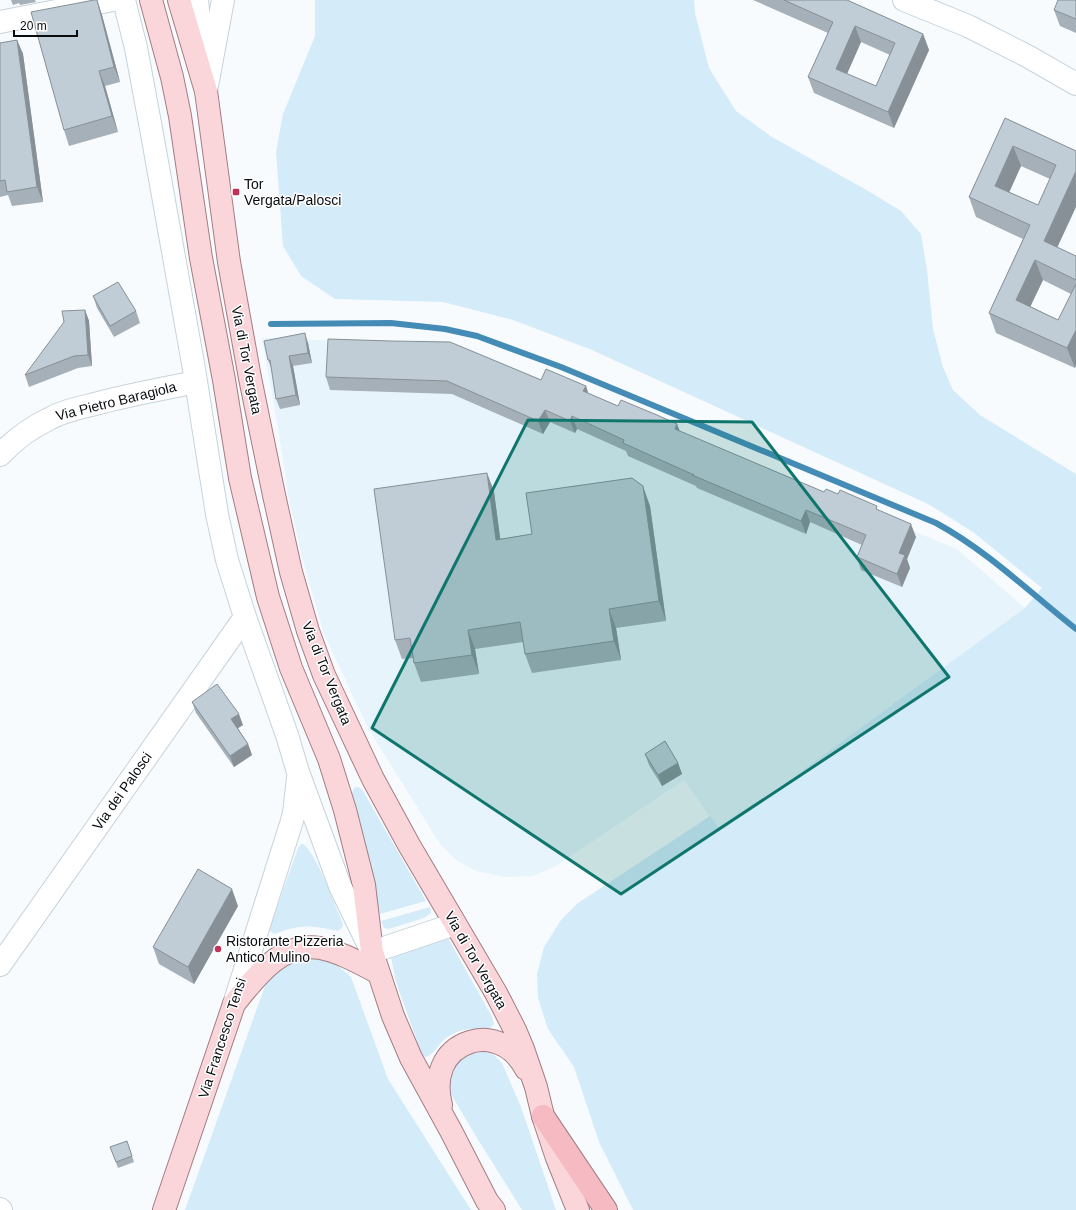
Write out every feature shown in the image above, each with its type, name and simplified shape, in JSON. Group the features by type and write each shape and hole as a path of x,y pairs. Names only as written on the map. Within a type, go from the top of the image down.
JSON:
{"highway":[{"path":"543,1116 606,1210"}],"main road":[{"name":"Via di Tor Vergata","path":"151,0 169,66 180,116 201,258 246,507 264,582 284,650 297,687 328,759 346,810 364,885 372,952 393,1016 411,1058 494,1210"},
{"name":"Via di Tor Vergata","path":"179,0 206,91 229,262 247,362 274,495 299,603 324,675 373,779 409,845 496,993 509,1018 523,1049 536,1088 543,1116 578,1210"},
{"path":"234,1004 267,966 280,956 298,948 313,947 330,951 380,973"},
{"name":"Via Francesco Tensi","path":"164,1210 234,1004"},
{"path":"451,1131 440,1103 438,1076 445,1059 453,1051 463,1045 474,1041 486,1040 506,1047 522,1062 530,1074 536,1088"}],"street":[{"path":"0,22 113,0"},
{"name":"Via di Tor Vergata","path":"124,0 136,48 152,134 196,382 217,514 227,560 245,617 287,735 298,772 340,886 372,952"},
{"name":"Via di Tor Vergata","path":"197,0 206,91"},
{"path":"206,91 223,0"},
{"path":"904,0 981,33 1029,57 1076,84"},
{"name":"Via Pietro Baragiola","path":"0,455 30,430 49,418 65,412 112,400 196,382"},
{"name":"Via dei Palosci","path":"0,965 245,617"},
{"name":"Via Francesco Tensi","path":"234,1004 291,824 295,807 298,772"},
{"path":"372,952 455,924"}],"highlighted area":[{"path":"528,420 752,422 949,677 621,894 372,728"}],"shaded area":[{"path":"315,0 694,0 695,13 709,68 736,111 772,137 901,211 921,234 927,270 933,329 943,367 953,390 980,415 1076,474 1076,1210 633,1210 599,1142 574,1067 548,1029 538,998 537,974 544,947 561,920 578,903 710,816 718,827 780,787 1025,608 1042,588 973,532 928,504 592,350 513,320 443,302 335,299 301,276 283,246 276,152 283,114 315,36"},
{"path":"262,338 458,345 957,549 1025,608 780,788 717,827 684,780 556,866 533,876 505,877 476,871 456,860 440,844 368,728 324,634 303,561 289,500"},
{"path":"356,787 359,787 363,791 426,901 380,914 363,834 352,793"},
{"path":"301,844 308,849 314,858 331,894 343,924 342,928 338,931 306,926 292,928 274,934 269,930 298,848"},
{"path":"430,907 431,913 424,918 389,929 384,928 381,921"},
{"path":"447,936 492,1017 494,1024 490,1028 467,1029 457,1032 442,1041 433,1053 424,1057 396,982 391,957"},
{"path":"307,956 335,963 351,977 388,1079 471,1210 185,1210 266,983 281,964"},
{"path":"475,1051 483,1051 494,1055 502,1063 521,1107 556,1210 522,1210 451,1094 449,1083 450,1073 461,1057"}],"building":[{"path":"97,0 114,67 99,71 112,116 64,130 31,12"},
{"path":"784,0 847,0 923,34 888,112 808,77 833,22","holes":["855,26 895,43 876,86 836,69"]},
{"path":"1058,0 1076,0 1076,19 1054,10"},
{"path":"17,40 37,187 7,192 5,180 0,181 0,43"},
{"path":"1005,118 1076,151 1076,171 1044,241 1076,256 1076,280 1035,260 1016,300 1058,320 1076,284 1076,330 1067,348 989,313 1030,225 969,197","holes":["1013,146 1056,165 1038,205 995,186"]},
{"path":"118,282 136,311 110,326 93,296"},
{"path":"85,310 88,355 74,356 25,375 64,322 62,311"},
{"path":"305,333 308,353 289,356 296,395 276,399 270,360 268,360 264,341"},
{"path":"328,339 450,342 541,380 546,369 586,386 583,391 618,406 621,400 657,415 677,424 675,429 824,492 826,489 838,494 840,490 877,506 876,509 911,524 899,553 905,555 897,574 857,557 866,535 806,510 801,521 692,475 694,475 623,443 624,440 572,416 570,421 545,410 538,421 447,381 326,377"},
{"path":"487,473 496,540 532,534 526,493 632,478 643,486 659,601 609,609 614,641 525,654 520,622 468,630 472,655 414,663 410,638 395,640 374,489"},
{"path":"217,684 239,714 231,719 248,744 230,756 192,702"},
{"path":"665,741 678,763 658,775 645,754"},
{"path":"198,869 232,889 188,967 153,947"},
{"path":"127,1141 132,1156 116,1162 110,1147"}],"waterway":[{"path":"271,324 391,323 445,329 477,336 561,367 936,523 974,547 1076,629"}],"place":[{"name":"Tor Vergata/Palosci","path":"236,192"},
{"name":"Ristorante Pizzeria Antico Mulino","path":"218,949"}]}
